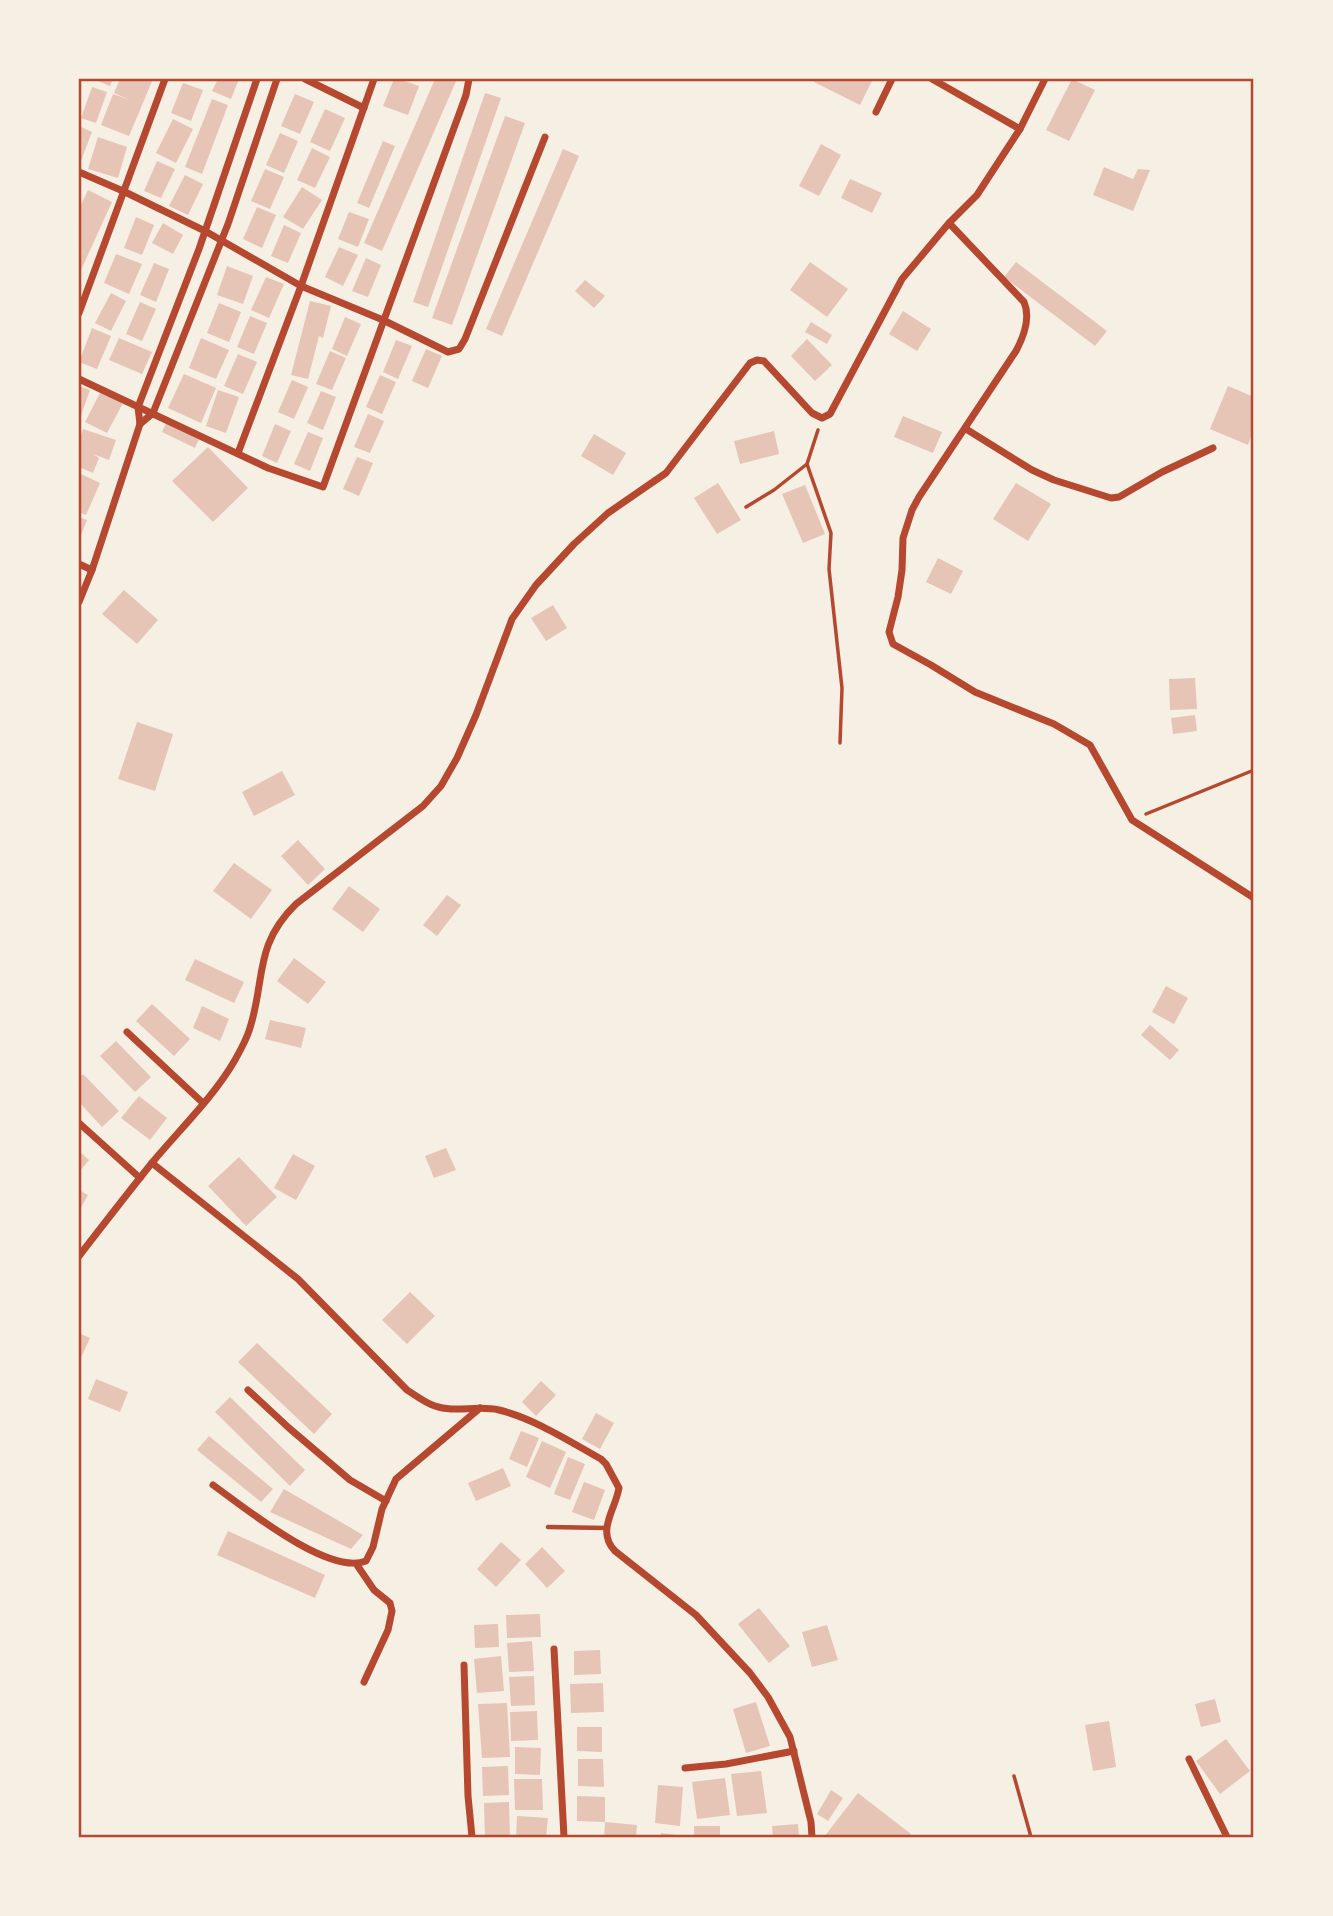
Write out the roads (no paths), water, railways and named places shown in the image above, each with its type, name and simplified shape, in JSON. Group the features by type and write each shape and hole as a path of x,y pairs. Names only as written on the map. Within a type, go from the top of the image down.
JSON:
{"street":[{"path":"79,313 166,79"},
{"path":"79,602 140,424 138,407 205,231 257,79"},
{"path":"140,424 153,414 228,224 278,79"},
{"path":"305,79 363,108"},
{"path":"238,453 301,286 374,79"},
{"path":"79,379 268,468 323,487 466,95 468,79"},
{"path":"876,112 892,79"},
{"path":"932,79 1020,129"},
{"path":"79,1256 203,1103 234,1060 249,1031 265,950 283,916 423,806 441,786 476,715 512,619 536,585 574,544 608,513 666,473 750,363 764,360 812,413 822,418 830,414 902,279 977,195 1020,129 1045,79"},
{"path":"79,172 205,231 301,286 383,320 448,352 459,349 465,339 545,137"},
{"path":"950,223 1024,302 1028,315 1016,351 919,497 906,527 898,597 889,632 892,644 931,664 975,692 1054,724 1090,745 1132,820 1254,898"},
{"path":"966,429 1032,470 1111,498 1119,497 1161,472 1213,448"},
{"path":"79,564 92,570"},
{"path":"127,1032 203,1103"},
{"path":"79,1123 140,1178"},
{"path":"152,1163 298,1279 407,1390 435,1406 480,1407 512,1414 565,1438 606,1464 619,1488 607,1528 608,1544 696,1615 750,1673 768,1697 790,1737 811,1822 812,1837"},
{"path":"248,1390 350,1480 386,1501"},
{"path":"357,1565 366,1561 373,1547 382,1510 396,1479 480,1407"},
{"path":"212,1486 295,1543 357,1565 374,1590 390,1603 392,1611 388,1630 364,1682"},
{"path":"554,1649 564,1837"},
{"path":"464,1665 472,1837"},
{"path":"685,1768 726,1764 794,1751"},
{"path":"1189,1759 1227,1837"}],"lane":[{"path":"548,1527 607,1528"}]}
